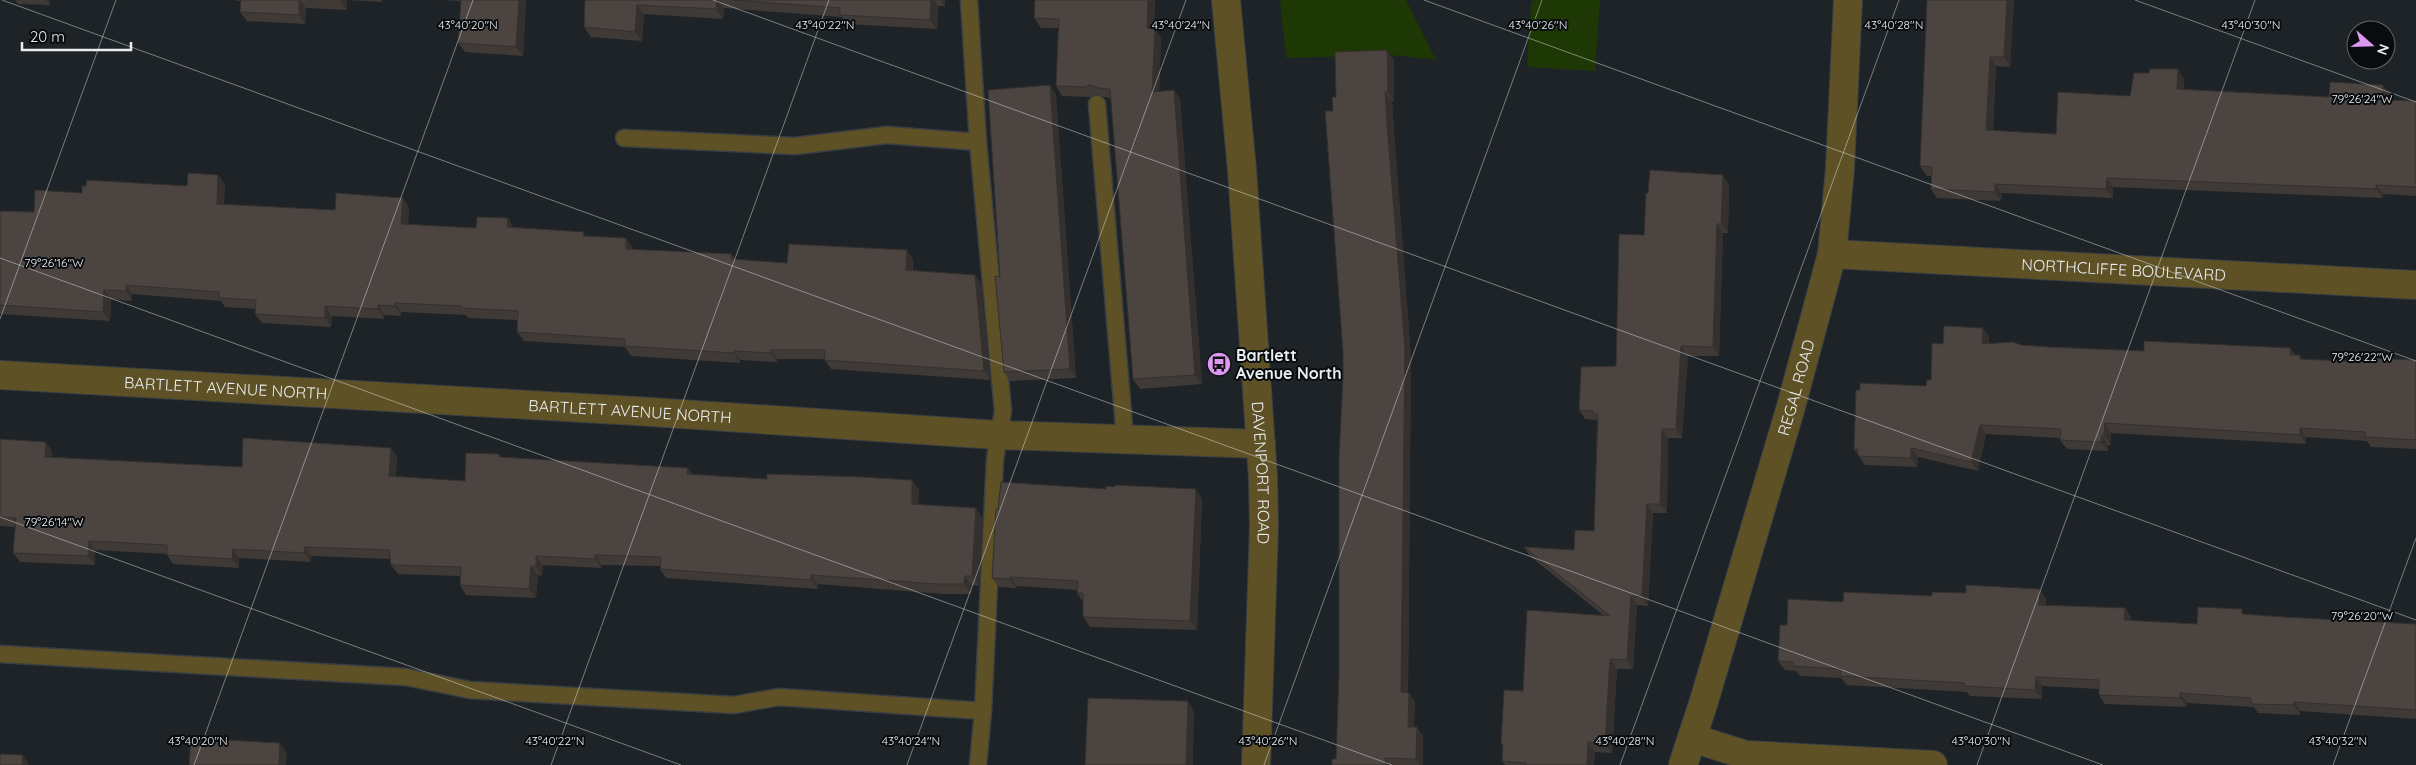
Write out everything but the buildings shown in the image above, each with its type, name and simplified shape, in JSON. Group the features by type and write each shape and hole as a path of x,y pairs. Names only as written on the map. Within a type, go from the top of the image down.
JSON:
{"street":[{"name":"DAVENPORT ROAD","path":"1226,0 1242,170 1261,444 1264,526 1256,765"},
{"name":"REGAL ROAD","path":"1683,765 1790,410 1832,254 1840,168 1848,0"},
{"name":"NORTHCLIFFE BOULEVARD","path":"1832,254 2416,285"},
{"name":"BARTLETT AVENUE NORTH","path":"0,376 636,411 998,435 1261,444"},
{"path":"1692,738 1746,755 1933,765"}],"lane":[{"path":"969,0 978,142 1003,411 998,435 983,711 978,765"},
{"path":"1097,104 1125,438"},
{"path":"624,138 795,146 887,135 978,142"},
{"path":"0,654 406,677 470,690 734,705 779,697 983,711"}],"green space":[{"path":"1280,0 1406,0 1436,60 1391,55 1286,58"},
{"path":"1535,0 1600,0 1595,71 1527,67 1531,2"}],"place":[{"name":"Bartlett Avenue North","path":"1219,364"}]}
